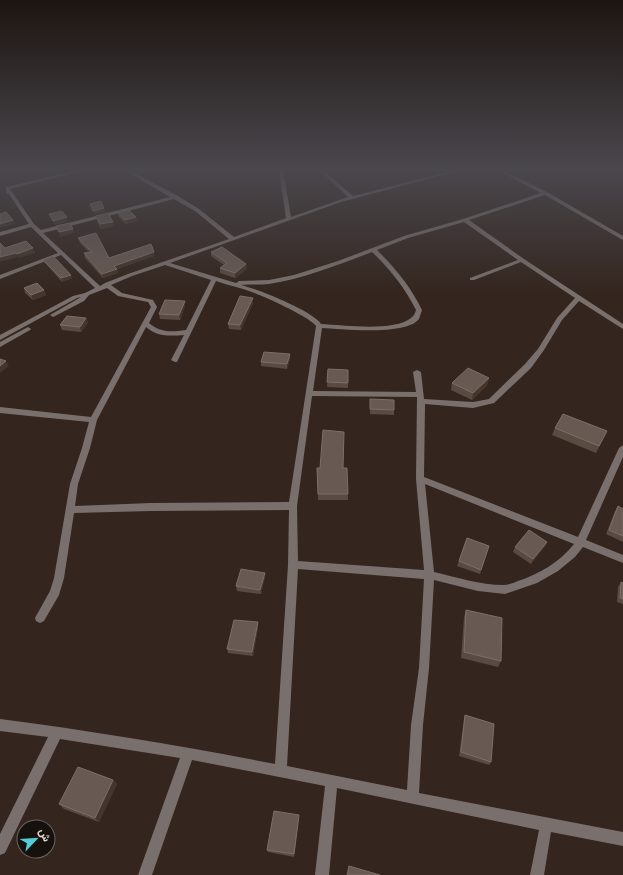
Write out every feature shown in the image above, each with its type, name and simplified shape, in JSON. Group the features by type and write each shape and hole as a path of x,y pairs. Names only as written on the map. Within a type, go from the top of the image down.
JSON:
{"street":[{"path":"22,211 32,225 99,288"},
{"path":"40,232 128,211"},
{"path":"198,211 233,239"},
{"path":"288,211 289,219"},
{"path":"0,338 75,297 87,294 107,284 312,211"},
{"path":"230,283 269,282 286,278 340,262 423,231 492,211"},
{"path":"576,211 623,238"},
{"path":"465,220 578,298 623,327"},
{"path":"0,234 32,225"},
{"path":"165,263 253,290 313,318 320,326 386,327 404,325 416,318 419,310 410,293 389,265 373,249"},
{"path":"0,277 62,253"},
{"path":"472,279 522,260"},
{"path":"175,360 214,279"},
{"path":"40,618 52,598 57,585 74,484 86,448 93,420 101,402 146,324 154,307 151,301 117,294 112,291 107,284"},
{"path":"0,345 82,300 87,294"},
{"path":"309,394 421,398 474,405 491,401 528,366 541,350 559,319 578,298"},
{"path":"146,324 158,333 188,332"},
{"path":"281,770 293,565 293,506 320,326"},
{"path":"412,797 417,726 424,668 429,575 420,479 421,398 417,372"},
{"path":"0,410 93,420"},
{"path":"293,565 429,575 478,588 493,590 514,588 534,580 555,568 572,554 581,542 623,448"},
{"path":"420,479 623,559"},
{"path":"69,510 151,507 293,506"},
{"path":"0,726 188,753 281,770 546,825 623,839"},
{"path":"0,848 56,734"},
{"path":"145,875 188,753"},
{"path":"322,875 332,781"},
{"path":"537,875 546,825"}],"building":[{"path":"62,211 67,217 53,221 49,214"},
{"path":"130,211 136,217 125,220 118,213"},
{"path":"6,212 13,220 0,224 0,214"},
{"path":"108,213 113,222 100,224 96,216"},
{"path":"70,223 73,229 59,232 56,226"},
{"path":"96,233 109,258 151,244 154,252 114,266 117,269 102,274 84,253 92,252 78,238"},
{"path":"26,241 33,248 17,254 0,257 0,243 5,248"},
{"path":"222,247 246,264 235,273 220,268 227,263 211,252"},
{"path":"53,256 71,275 61,278 43,260"},
{"path":"37,283 44,290 31,295 24,288"},
{"path":"240,296 253,298 240,325 228,324"},
{"path":"165,300 185,301 179,315 159,314"},
{"path":"67,316 86,318 80,327 60,325"},
{"path":"264,352 290,354 287,364 261,362"},
{"path":"0,359 6,361 0,366"},
{"path":"468,368 489,378 473,393 452,383"},
{"path":"328,369 348,370 348,383 327,382"},
{"path":"370,399 394,400 394,410 370,409"},
{"path":"563,414 607,431 599,446 555,428"},
{"path":"323,430 344,432 343,468 347,468 348,494 318,494 317,468 320,468"},
{"path":"618,506 623,509 623,536 609,530"},
{"path":"529,530 547,542 533,559 515,547"},
{"path":"467,538 489,546 481,570 459,561"},
{"path":"241,569 265,573 260,590 236,586"},
{"path":"621,582 623,583 623,599 620,598"},
{"path":"466,610 502,618 501,661 464,652"},
{"path":"234,620 258,622 252,652 227,649"},
{"path":"465,715 494,724 491,762 461,752"},
{"path":"78,767 113,780 95,818 59,804"},
{"path":"274,811 299,815 294,854 267,850"},
{"path":"349,866 380,875 347,875"}]}
